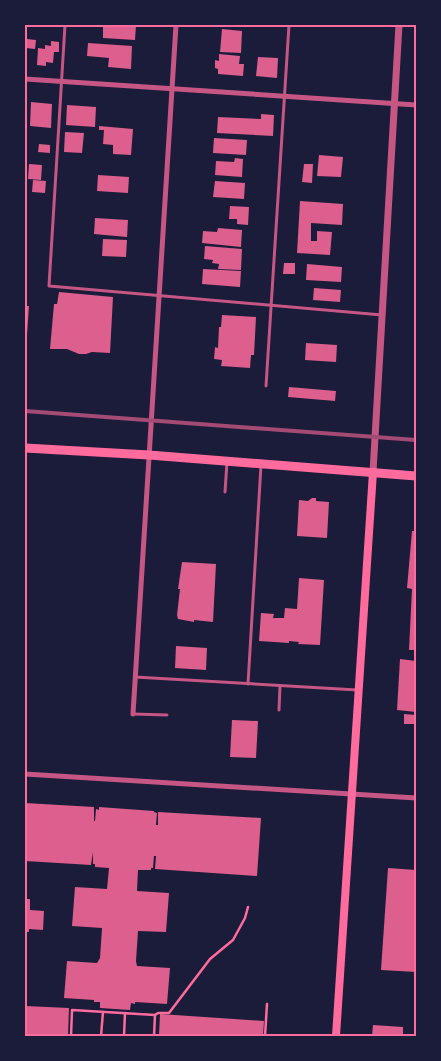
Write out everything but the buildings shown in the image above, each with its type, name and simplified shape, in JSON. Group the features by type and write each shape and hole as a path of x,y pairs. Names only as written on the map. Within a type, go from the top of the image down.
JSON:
{"main road":[{"path":"25,448 149,455 416,476"},
{"path":"336,1036 373,472"}],"street":[{"path":"133,714 176,25"},
{"path":"373,472 400,25"},
{"path":"25,80 416,105"},
{"path":"25,774 416,798"}],"lane":[{"path":"65,25 48,286 382,315"},
{"path":"266,386 289,25"},
{"path":"225,492 227,461"},
{"path":"248,684 261,464"},
{"path":"135,677 358,690"},
{"path":"279,710 280,686"},
{"path":"133,714 167,715"}],"path":[{"path":"71,1036 72,1010 155,1015 158,1013 169,1013 210,959 233,940 245,918 248,907"},
{"path":"265,1036 267,1004"},
{"path":"101,1036 102,1012"},
{"path":"124,1036 125,1013"},
{"path":"154,1036 155,1015"}],"railway":[{"path":"25,411 416,440"}]}
